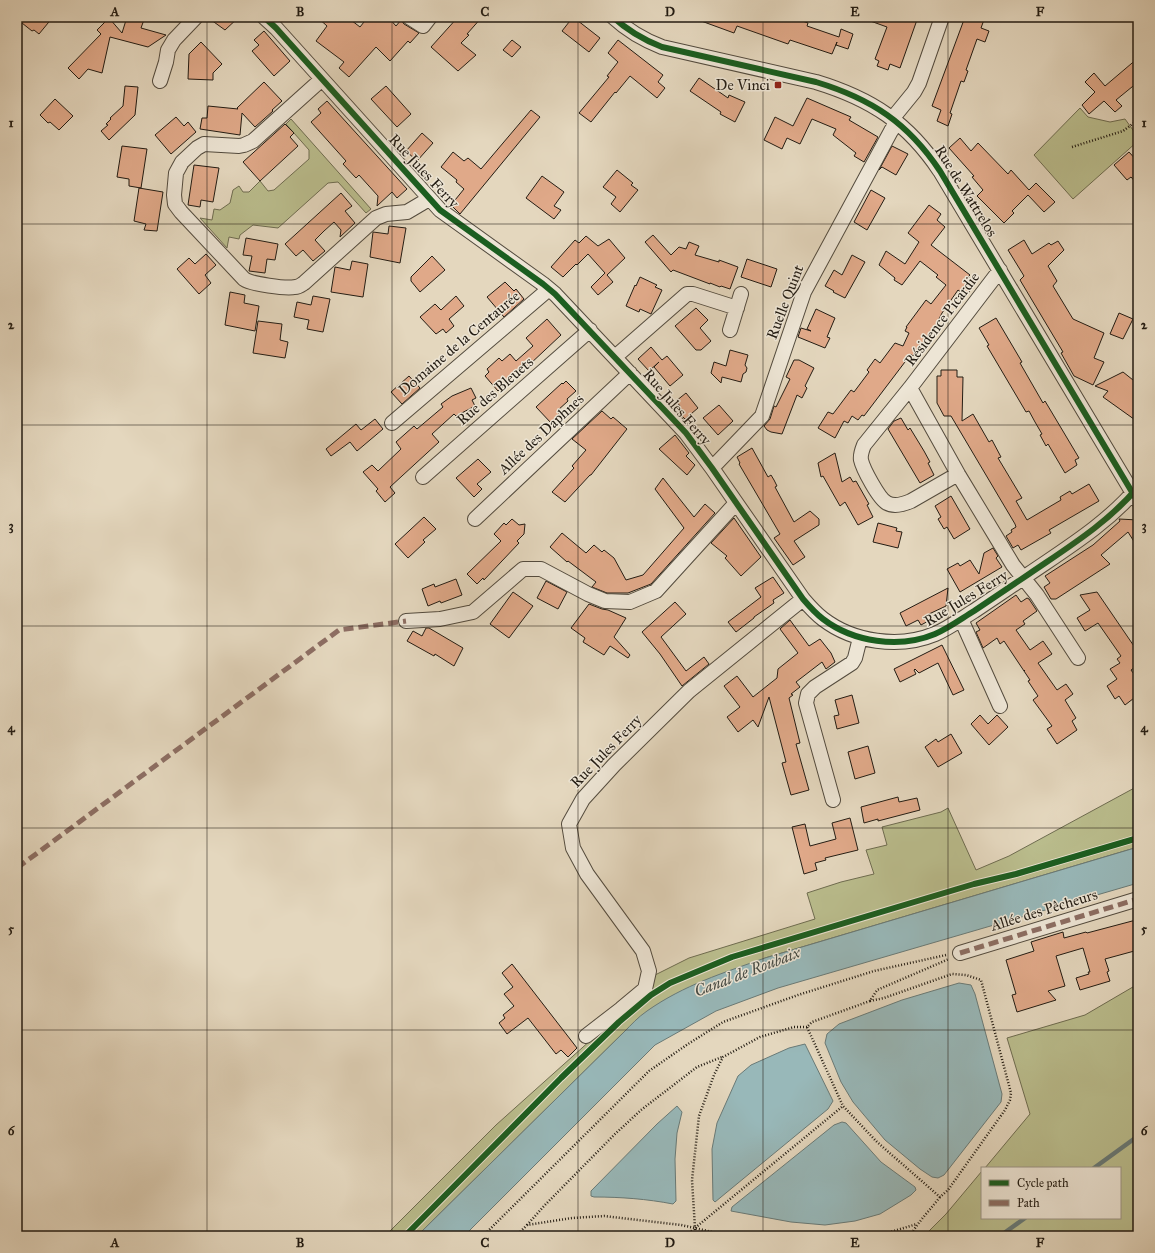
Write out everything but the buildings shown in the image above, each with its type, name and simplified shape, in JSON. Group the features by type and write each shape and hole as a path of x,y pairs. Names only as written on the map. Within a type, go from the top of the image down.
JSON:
{"street":[{"path":"160,81 168,50 174,40 196,17"},
{"name":"Rue Jules Ferry","path":"264,17 276,28 440,210 549,289 590,330 686,433 803,599 823,619 836,628 860,638 888,642 920,639 934,635 1024,578 1084,536 1136,494"},
{"path":"409,17 423,26 430,17"},
{"name":"Rue de Wattrelos","path":"614,17 638,37 662,48 816,82 836,88 895,120 916,140 931,158 1136,494"},
{"name":"Ruelle Quint","path":"712,468 762,416 804,292 891,131 895,120 919,83 942,17"},
{"path":"322,79 253,141 239,146 204,144 197,148 184,160 176,173 174,195 175,204 180,212 244,279 252,283 289,288 298,287 304,283 376,218 386,214 407,212 429,199"},
{"name":"Résidence Picardie","path":"958,474 911,501 895,505 887,503 881,497 865,470 861,460 861,452 864,445 910,388 1000,270"},
{"name":"Domaine de la Centaurée","path":"392,423 549,289"},
{"path":"615,357 687,294 693,294 737,308"},
{"path":"730,330 741,294"},
{"name":"Rue des Bleuets","path":"423,477 590,330"},
{"name":"Allée des Daphnes","path":"475,519 630,373"},
{"name":"Résidence Picardie","path":"910,388 958,474 1013,565 1037,595 1078,658"},
{"path":"406,621 440,619 473,612 523,569 541,569 588,594 605,601 630,602 656,591 736,503"},
{"name":"Rue Jules Ferry","path":"586,1036 645,989 649,971 643,951 587,874 573,848 569,824 583,799 614,764 689,691 803,599"},
{"name":"Rue Jules Ferry","path":"961,619 1000,706"},
{"path":"833,800 806,703 808,694 815,687 852,663 855,658 860,638"},
{"name":"Allée des Pêcheurs","path":"960,953 1138,899"}],"path":[{"path":"1072,147 1123,131 1138,120"},
{"path":"870,1001 877,990 907,976 945,962 960,953"},
{"path":"483,1236 649,1071 723,1022 798,995 874,971 939,956 960,953"},
{"path":"807,1028 812,1022 952,974 966,975 980,980 1011,1093 1010,1100 1005,1110 948,1190 940,1197 927,1215 917,1224 910,1236"},
{"path":"516,1236 614,1135 641,1110 697,1068 723,1057 760,1037 794,1026 807,1028"},
{"path":"807,1028 844,1106 877,1142 940,1197"},
{"path":"695,1236 692,1180 699,1116 723,1057"},
{"path":"685,1236 844,1106"},
{"path":"526,1225 572,1218 604,1216 681,1225 729,1236"},
{"path":"877,1236 917,1224"}],"green space":[{"path":"1080,108 1088,117 1110,122 1125,119 1138,137 1138,141 1073,199 1034,155"},
{"path":"291,119 371,209 366,213 338,182 328,183 278,228 253,225 240,235 239,239 229,237 227,248 200,218 212,220 214,209 220,210 230,203 233,190 239,186 243,192 249,192 260,181 268,191 274,190 309,159 309,150 286,124"},
{"path":"1138,786 1138,847 765,958 624,1032 417,1236 385,1236 496,1125 592,1039 643,981 689,958 815,919 807,893 841,882 874,874 866,850 887,845 882,827 941,812 948,808 976,870 1009,856"},
{"path":"1138,984 1138,1236 924,1236 946,1214 981,1172 981,1219 1121,1219 1121,1167 986,1167 1030,1114 1007,1038 1085,1015"}],"water":[{"name":"Canal de Roubaix","path":"1138,847 1138,883 778,988 716,1011 655,1045 464,1236 417,1236 638,1018 675,994 704,980 765,958"},
{"path":"959,983 971,985 975,994 1002,1094 1001,1102 944,1175 938,1178 932,1177 920,1169 885,1140 853,1102 841,1082 825,1043 827,1034 839,1024 902,1000"},
{"path":"805,1044 833,1101 828,1109 715,1202 713,1200 712,1149 717,1123 738,1076 751,1065 789,1048"},
{"path":"677,1106 682,1112 677,1133 675,1159 676,1201 673,1204 614,1197 591,1196 591,1191 657,1124"},
{"path":"842,1122 846,1123 881,1162 915,1187 916,1190 911,1195 880,1214 855,1221 825,1225 791,1222 731,1211 732,1207 834,1125"}],"waterway":[{"path":"1095,1167 1138,1136"},
{"path":"1000,1236 1024,1219"}],"marked path":[{"path":"17,868 339,630 406,621"},
{"path":"960,953 1138,899"}],"cycle path":[{"path":"264,17 276,28 440,210 555,294 686,433 803,599 817,614 835,627 862,638 877,641 907,641 921,639 935,634 974,611 1086,534 1114,512 1138,487"},
{"path":"613,17 636,35 662,47 816,82 836,89 871,105 901,126 915,139 940,171 1138,502"},
{"path":"405,1236 561,1078 619,1022 651,995 670,983 732,957 974,884 1016,874 1138,838"}],"place":[{"name":"De Vinci","path":"778,85"}]}
